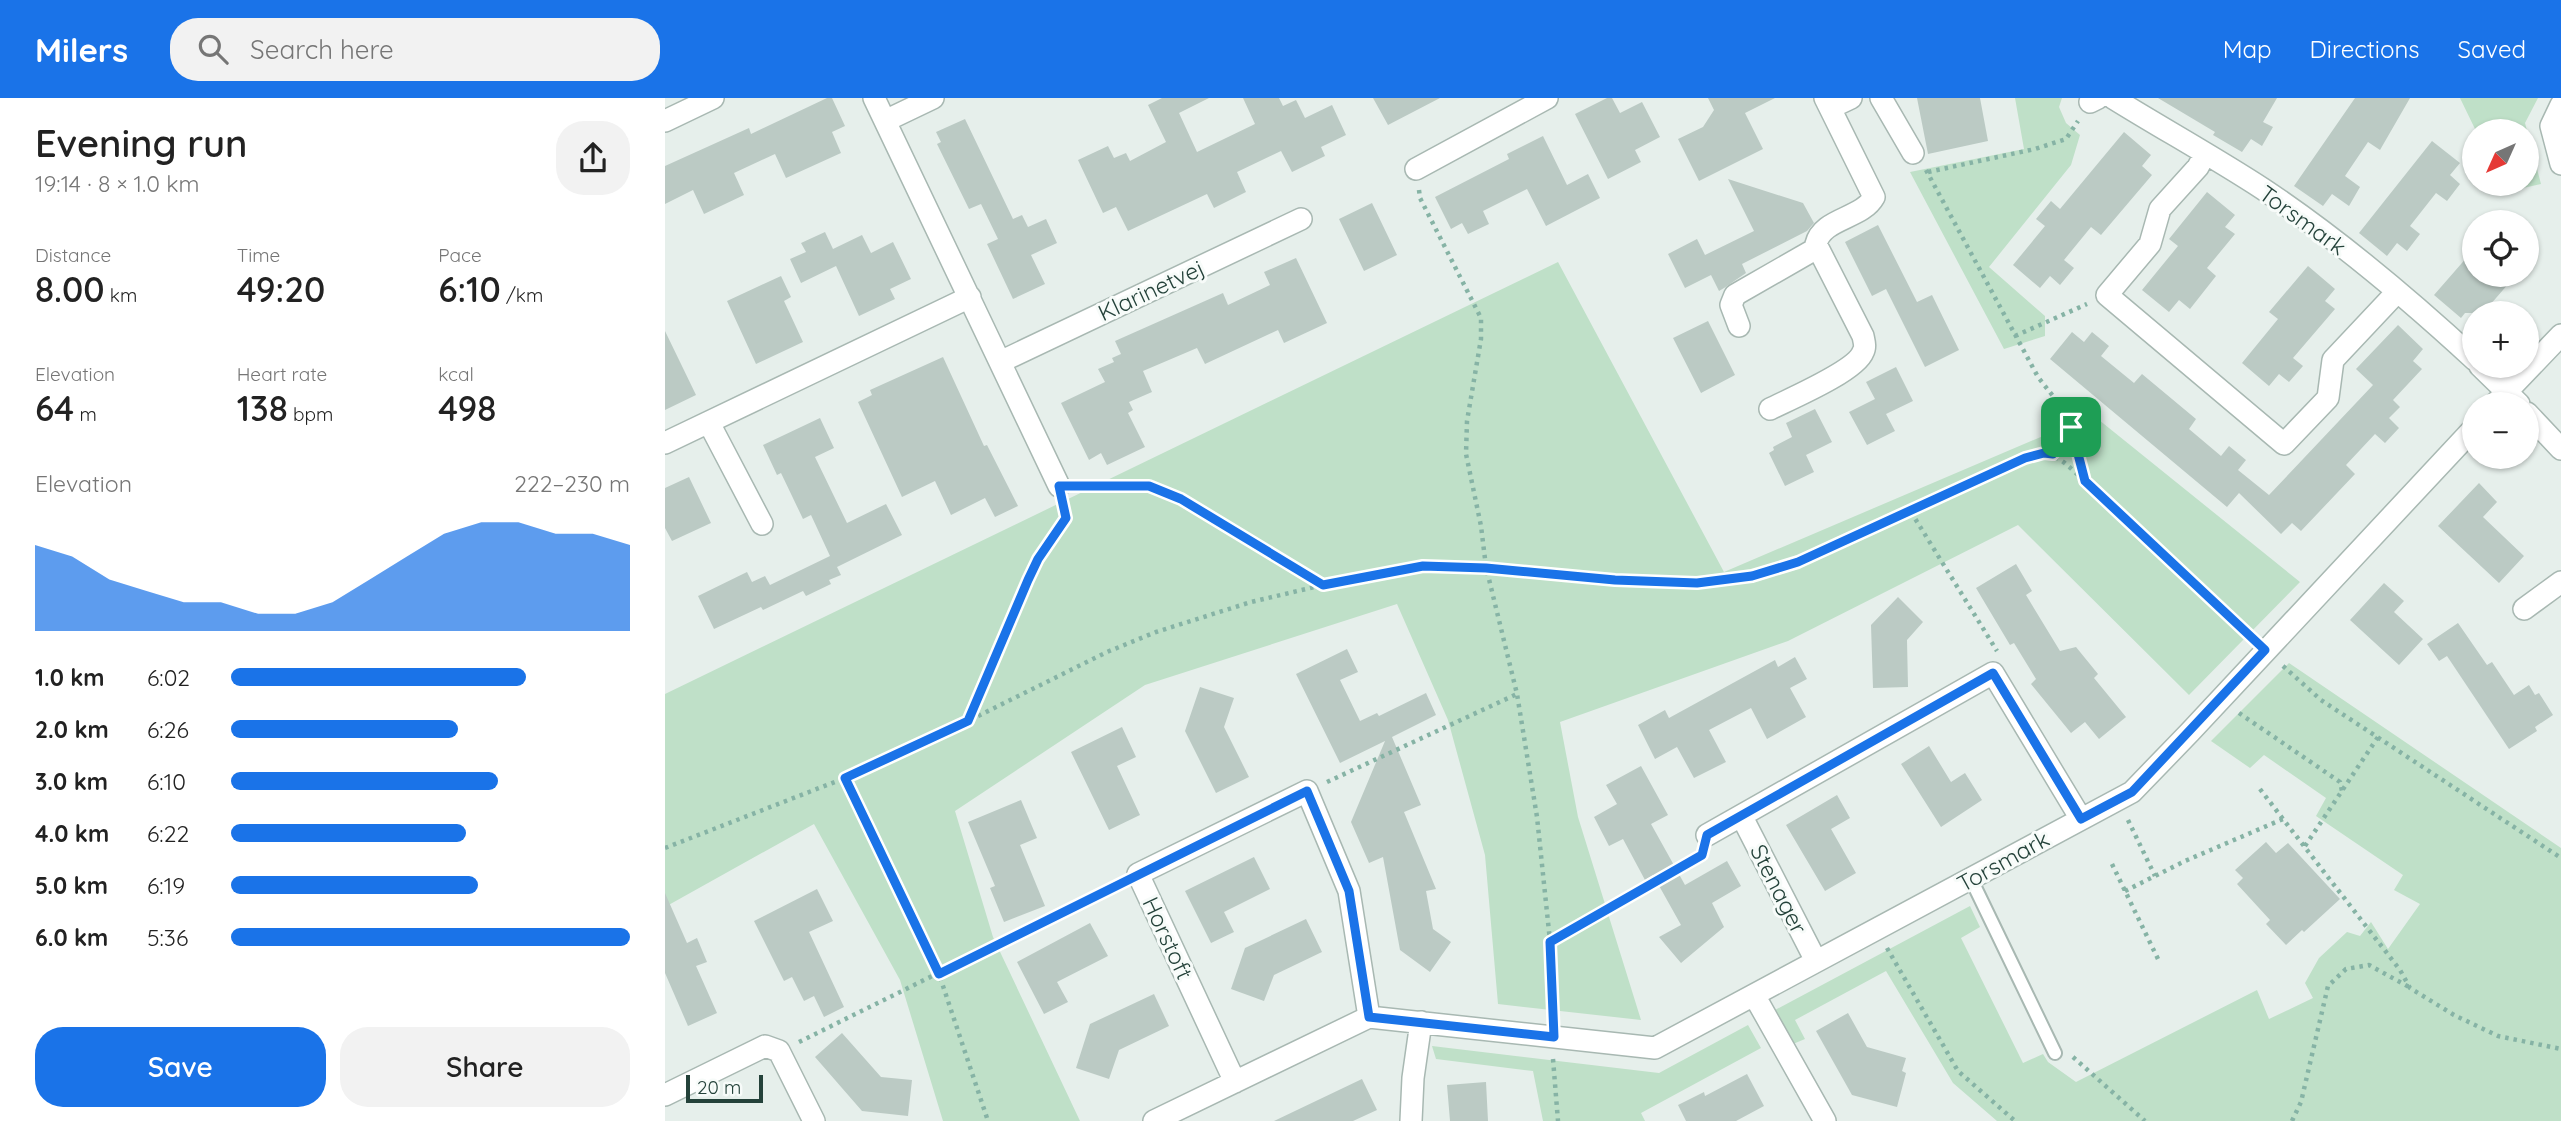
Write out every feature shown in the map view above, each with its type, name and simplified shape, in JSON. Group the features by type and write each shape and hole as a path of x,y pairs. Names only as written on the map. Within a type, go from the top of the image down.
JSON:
{"street":[{"path":"665,121 713,98"},
{"path":"874,98 1059,486"},
{"path":"885,121 933,98"},
{"path":"1416,169 1547,98"},
{"path":"1770,409 1851,367 1863,353 1863,336 1818,248 1817,239 1824,230 1866,207 1874,197 1827,103 1851,98"},
{"path":"1881,98 1913,153"},
{"name":"Torsmark","path":"2113,98 2264,190 2347,251 2462,349"},
{"path":"2561,105 2551,126 2561,164"},
{"path":"2204,154 2198,167 2160,208 2150,244 2107,296 2284,444 2327,398 2333,360 2397,292"},
{"name":"Klarinetvej","path":"1000,362 1301,219"},
{"path":"1738,326 1731,305 1735,295 1818,248"},
{"path":"665,443 970,297"},
{"path":"2514,392 2561,335"},
{"path":"2490,378 2501,392"},
{"path":"709,423 762,524"},
{"path":"2539,426 2561,449"},
{"name":"Torsmark","path":"1554,1037 1655,1048 2132,792 2462,440"},
{"path":"2524,609 2561,582"},
{"path":"1993,673 2081,819"},
{"name":"Stenager","path":"1707,835 1993,673"},
{"path":"1307,791 1349,891 1369,1017"},
{"name":"Horstoft","path":"1235,1082 1138,874 1307,791"},
{"name":"Stenager","path":"1742,817 1816,961"},
{"path":"1754,995 1825,1121"},
{"path":"1154,1121 1369,1017 1554,1037"},
{"path":"1411,1121 1413,1078 1421,1022"},
{"path":"665,1095 765,1046 779,1051 814,1121"}],"lane":[{"path":"1971,879 2055,1053"}],"path":[{"path":"1928,173 2035,149 2066,139 2094,100"},
{"path":"1913,153 1928,173 2038,377 2067,414 2085,481"},
{"path":"1416,169 1420,198 1481,318 1481,339 1467,421 1466,454 1481,526 1486,568 1517,694 1537,817 1550,942 1553,1069 1558,1121"},
{"path":"2015,336 2107,296"},
{"path":"2053,454 2071,427"},
{"path":"665,848 845,778 1107,652 1156,632 1251,602 1423,566 1486,568 1615,580 1709,582 1752,576 1798,562 2025,458 2044,453 2053,454 2085,481 2321,700 2561,858"},
{"path":"968,721 1038,559 1064,523 1066,512 1059,486 1149,486 1181,499 1323,585"},
{"path":"1911,512 1997,650 1993,673"},
{"path":"1307,791 1517,694"},
{"path":"2220,700 2340,782 2342,791"},
{"path":"2305,846 2378,737"},
{"path":"845,778 939,974 988,1121"},
{"path":"2260,789 2400,970 2410,988"},
{"path":"2127,818 2155,876"},
{"path":"2125,891 2283,819"},
{"path":"1550,942 1702,855 1707,835"},
{"path":"2112,864 2158,959"},
{"path":"779,1051 1138,874"},
{"path":"1876,929 1958,1071 2015,1121"},
{"path":"2292,1121 2304,1090 2328,986 2346,969 2369,965 2454,1015 2498,1036 2561,1049"},
{"path":"2055,1053 2073,1057 2145,1121"}],"green space":[{"path":"2015,98 2062,98 2059,107 2066,123 2080,135 2071,165 1989,267 2045,316 2045,336 2004,349 1910,172 2024,149"},
{"path":"2460,98 2538,98 2527,119 2470,119"},
{"path":"1558,262 1724,572 2057,430 2073,399 2300,582 2189,695 2018,525 1788,641 1560,722 1578,817 1641,1020 1498,1004 1485,855 1448,720 1397,604 1145,685 955,811 993,937 1080,1121 943,1121 900,980 814,824 665,907 665,694"},
{"path":"2289,663 2561,848 2561,1121 1997,1121 1953,1083 1886,971 1795,1020 1805,1039 1793,1044 1775,1010 1970,906 1980,927 1961,938 2023,1063 2043,1054 2048,1062 2076,1082 2257,990 2269,1019 2313,998 2305,983 2319,958 2347,932 2360,936 2371,922 2388,949 2420,904 2394,890 2403,875 2316,816 2326,798 2264,755 2250,768 2211,741"},
{"path":"1748,1025 1761,1048 1641,1113 1645,1121 1543,1121 1533,1071 1436,1059 1432,1046 1659,1073"}],"building":[{"path":"832,98 845,126 832,132 841,153 786,178 775,154 734,173 744,195 704,214 693,190 665,204 665,166 749,128 751,134"},
{"path":"1162,98 1209,98 1179,113 1197,152 1255,124 1243,98 1279,98 1283,106 1296,100 1305,118 1332,105 1346,135 1321,147 1325,156 1292,172 1281,151 1237,172 1246,192 1214,208 1207,194 1128,231 1116,207 1103,213 1078,160 1108,146 1114,158 1126,153 1130,161 1166,142 1148,105"},
{"path":"1373,98 1440,98 1388,125"},
{"path":"1612,98 1620,113 1642,102 1660,137 1635,150 1641,162 1608,179 1575,114"},
{"path":"1708,98 1775,98 1745,113 1763,149 1699,181 1678,139 1703,127 1714,110"},
{"path":"1917,98 1980,98 1988,141 1928,154"},
{"path":"2158,98 2277,98 2263,122 2273,127 2262,146 2251,139 2242,152 2213,135 2215,132"},
{"path":"2355,98 2410,98 2380,150 2368,142 2345,176 2360,187 2349,206 2332,194 2323,206 2294,186"},
{"path":"965,119 1013,219 1022,215 1028,227 1046,219 1057,243 1031,255 1045,284 1013,299 987,244 998,239 981,204 969,209 937,144 941,142 936,132"},
{"path":"2124,132 2151,155 2142,166 2152,175 2101,235 2091,227 2064,260 2074,268 2060,285 2050,276 2040,288 2013,265 2045,226 2036,219 2051,201 2060,209"},
{"path":"1543,136 1567,185 1588,174 1600,198 1546,226 1527,189 1483,211 1489,224 1468,234 1462,223 1451,229 1435,197 1509,159 1507,154"},
{"path":"2432,141 2460,163 2450,175 2460,184 2447,201 2436,193 2410,226 2420,234 2407,251 2397,243 2387,256 2359,233"},
{"path":"1728,179 1803,203 1814,223 1807,231 1742,264 1746,273 1719,291 1711,275 1685,288 1668,254 1697,239 1705,255 1754,231"},
{"path":"2207,192 2235,215 2225,227 2235,234 2207,268 2216,276 2190,309 2179,300 2169,312 2142,290 2178,246 2169,239"},
{"path":"1372,203 1397,255 1364,271 1339,219"},
{"path":"1878,225 1917,302 1932,295 1959,350 1925,367 1886,289 1872,296 1845,242"},
{"path":"825,232 833,249 862,235 871,253 893,242 911,279 890,289 895,299 859,316 836,266 801,283 790,259 806,252 801,243"},
{"path":"1296,258 1327,323 1284,343 1278,330 1205,364 1197,348 1143,371 1152,392 1129,402 1133,410 1128,413 1145,447 1107,465 1101,453 1089,460 1061,403 1105,382 1098,369 1114,362 1112,358 1121,354 1115,341 1223,293 1228,305 1270,285 1264,272"},
{"path":"2462,263 2462,287 2506,287 2493,301 2462,301 2461,318 2434,295"},
{"path":"2308,266 2335,289 2325,301 2335,309 2293,358 2303,366 2289,382 2279,374 2269,386 2242,363 2278,319 2269,312"},
{"path":"781,276 791,297 784,301 803,342 756,364 727,301"},
{"path":"1708,321 1735,375 1701,393 1673,338"},
{"path":"2398,325 2423,349 2413,361 2422,369 2393,400 2400,407 2389,418 2399,428 2385,443 2375,434 2346,465 2355,474 2301,531 2292,523 2281,534 2239,493 2227,507 2050,359 2072,332 2084,342 2092,332 2109,346 2101,356 2134,383 2142,374 2196,419 2189,429 2221,456 2229,446 2246,460 2238,470 2269,495 2373,385 2356,369"},
{"path":"665,331 696,395 665,410"},
{"path":"943,357 984,446 987,445 1018,506 995,517 985,498 951,515 935,481 902,497 858,402 872,395 870,390"},
{"path":"1896,367 1913,401 1886,414 1895,431 1867,445 1849,412 1875,399 1866,382"},
{"path":"1815,409 1832,442 1806,455 1814,472 1785,486 1769,453 1774,450 1773,447 1792,437 1786,423"},
{"path":"820,418 834,448 815,457 847,523 886,504 902,535 837,567 841,575 829,580 831,584 806,596 803,591 763,610 761,607 714,629 698,596 747,572 752,582 765,576 770,585 830,556 811,515 803,519 781,473 777,475 763,445"},
{"path":"689,477 711,523 672,541 665,528 665,488"},
{"path":"2479,483 2497,502 2483,517 2524,556 2499,583 2438,526"},
{"path":"2016,564 2032,591 2026,595 2060,651 2076,647 2098,674 2094,678 2126,717 2099,739 2085,722 2071,733 2031,684 2036,679 2014,643 2010,645 1976,588"},
{"path":"2384,583 2404,601 2394,612 2423,639 2399,665 2350,620"},
{"path":"1898,597 1923,622 1907,640 1908,687 1873,688 1871,625"},
{"path":"2458,623 2487,665 2492,662 2514,695 2529,685 2535,695 2539,693 2553,715 2535,727 2537,731 2509,749 2447,656 2439,661 2427,644"},
{"path":"1347,649 1358,672 1340,680 1360,721 1377,713 1379,716 1426,693 1436,715 1392,737 1421,805 1404,812 1436,889 1426,891 1433,929 1451,942 1430,972 1400,950 1383,857 1369,863 1351,822 1385,741 1340,763 1296,674"},
{"path":"1795,657 1807,679 1790,688 1806,717 1767,739 1751,708 1709,730 1726,762 1694,778 1677,747 1655,759 1638,725 1665,710 1669,718 1775,660 1778,667"},
{"path":"1200,687 1234,698 1224,727 1249,777 1216,793 1185,731"},
{"path":"1122,727 1136,757 1117,766 1140,815 1109,830 1071,752"},
{"path":"1929,746 1951,782 1965,773 1982,800 1941,827 1901,764"},
{"path":"1641,766 1668,815 1651,824 1685,885 1727,861 1741,886 1712,903 1724,927 1681,963 1659,937 1681,925 1653,875 1645,880 1623,839 1609,846 1594,817 1617,804 1606,785"},
{"path":"1837,795 1850,818 1831,829 1856,873 1825,891 1786,825"},
{"path":"1021,800 1037,838 1020,845 1045,906 1004,922 990,888 995,886 968,822"},
{"path":"2266,842 2276,853 2288,843 2340,899 2286,945 2266,924 2270,920 2237,884 2243,878 2235,870"},
{"path":"1254,857 1270,889 1224,912 1234,932 1211,943 1185,891"},
{"path":"817,889 833,921 809,932 844,1007 824,1017 814,996 804,1001 792,977 784,981 754,921"},
{"path":"665,893 687,943 697,938 707,962 696,966 717,1013 688,1026 665,973"},
{"path":"1306,919 1322,952 1274,975 1264,1001 1231,989 1245,948"},
{"path":"1090,923 1108,956 1057,982 1068,1002 1044,1014 1017,962"},
{"path":"1154,994 1169,1026 1119,1050 1109,1079 1076,1068 1090,1024"},
{"path":"1848,1013 1867,1047 1906,1058 1902,1071 1906,1073 1897,1107 1852,1095 1816,1031"},
{"path":"842,1033 881,1077 912,1080 908,1116 862,1111 815,1057"},
{"path":"1747,1074 1764,1106 1736,1121 1686,1121 1678,1105 1704,1092 1705,1096"},
{"path":"1362,1079 1377,1110 1353,1121 1274,1121"},
{"path":"1486,1082 1488,1121 1450,1121 1447,1085"}],"route":[{"path":"2071,427 2085,481 2265,650 2132,792 2081,819 1993,673 1707,835 1702,855 1550,942 1554,1037 1369,1017 1349,891 1307,791 939,974 845,778 968,721 1038,559 1066,518 1059,486 1149,486 1181,499 1323,585 1423,566 1697,583 1752,576 1798,562 2025,458 2044,453 2053,454 2071,427"}]}
